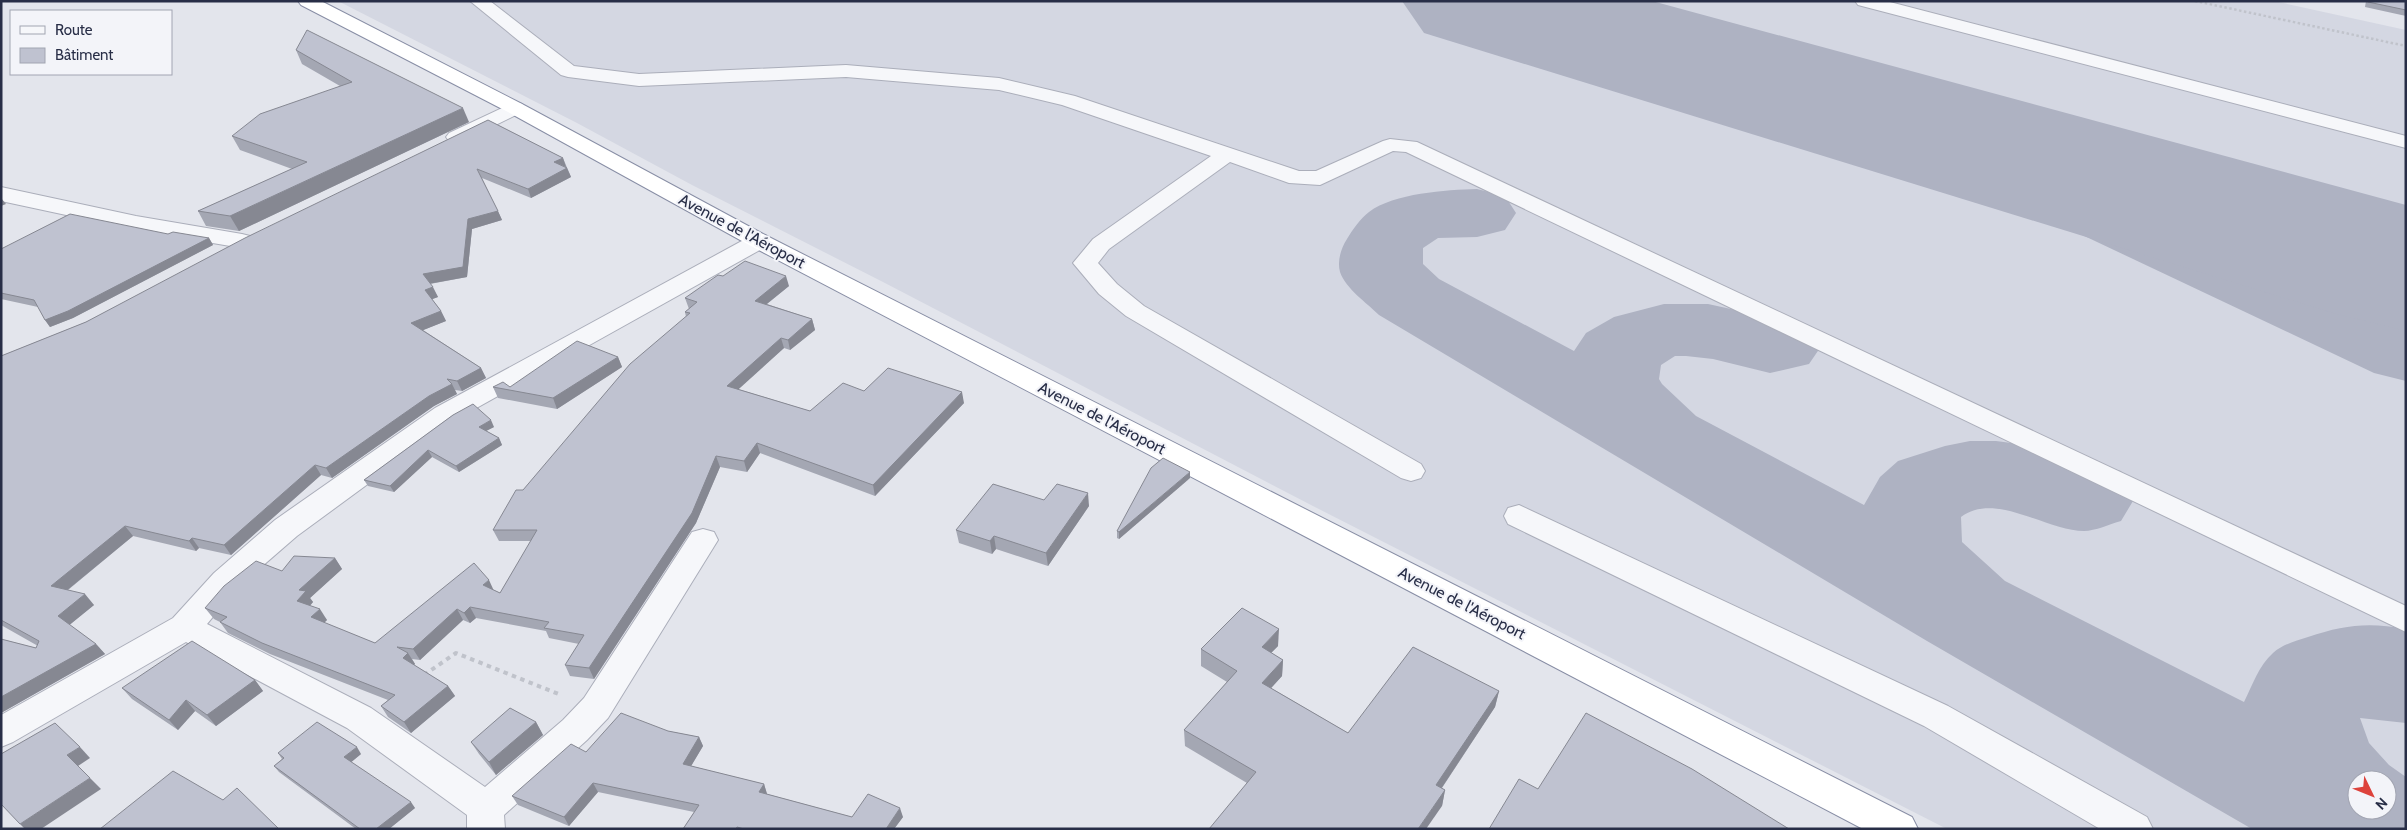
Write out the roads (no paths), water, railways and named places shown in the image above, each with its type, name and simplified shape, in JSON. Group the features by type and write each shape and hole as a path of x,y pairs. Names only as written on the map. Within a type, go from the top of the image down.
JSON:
{"highway":[{"name":"Avenue de l'Aéroport","path":"307,1 515,108 759,241 1899,829"}],"street":[{"path":"479,1 568,71 639,80 846,71 999,84 1068,100 1296,178 1320,178 1390,145 1410,146 2406,620"},
{"path":"1864,1 2406,142"},
{"path":"436,147 515,108"},
{"path":"1227,154 1101,244 1085,263 1108,289 1135,311 1411,471"},
{"path":"1,194 136,223 250,236 206,260"},
{"path":"1,732 185,627 225,581 286,528 445,414 759,241"},
{"path":"1519,516 1936,716 2134,829"},
{"path":"185,627 359,718 486,819 596,708 704,540"}]}
